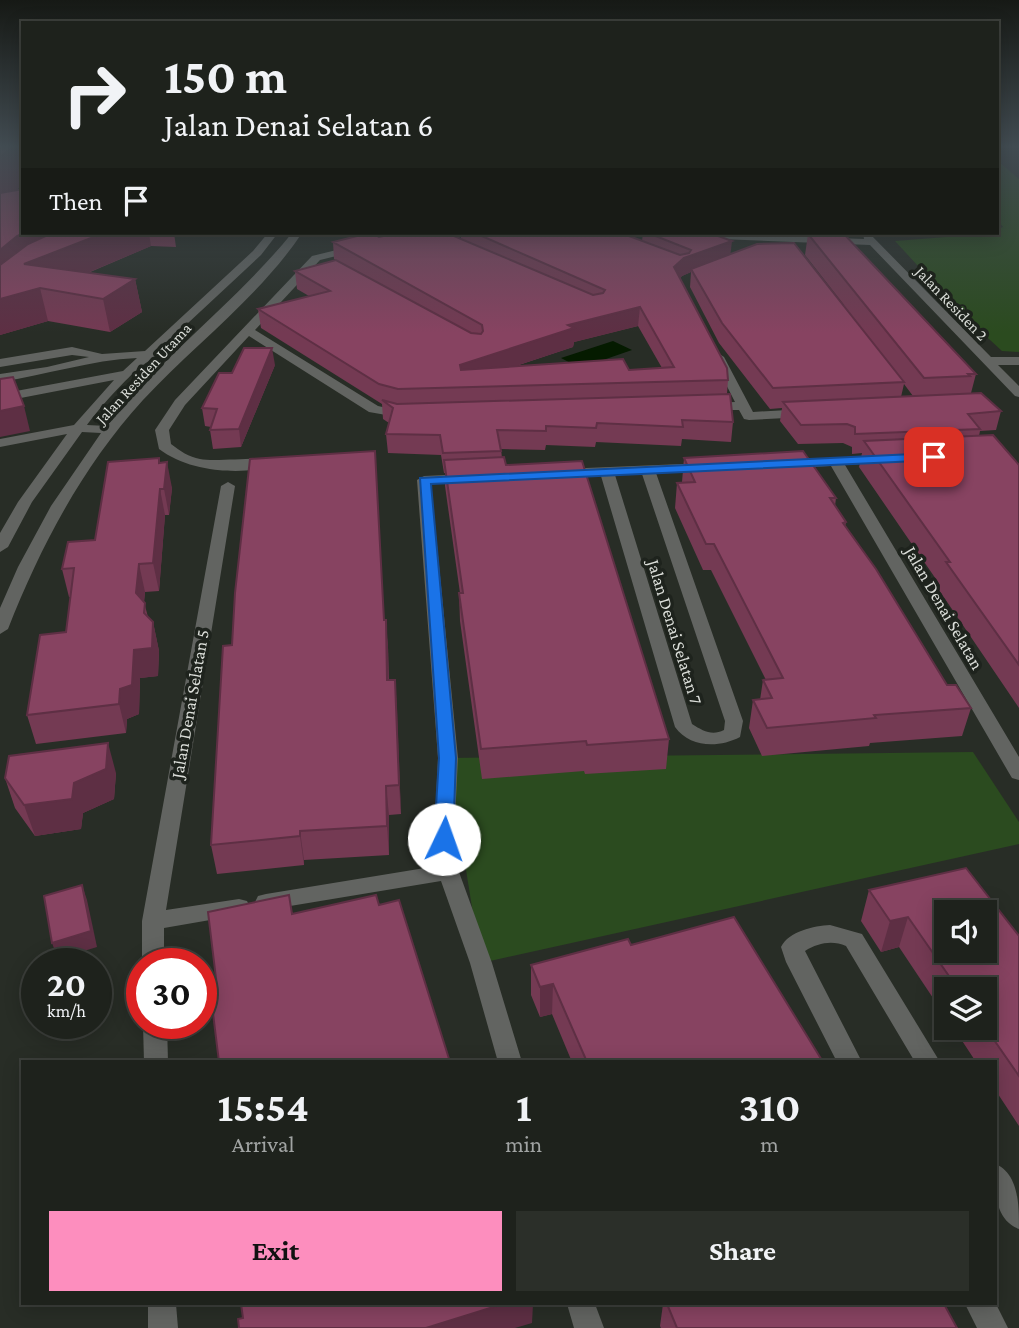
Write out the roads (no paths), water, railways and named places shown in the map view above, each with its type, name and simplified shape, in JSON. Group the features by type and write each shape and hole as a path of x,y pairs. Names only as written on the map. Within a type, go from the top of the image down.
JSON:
{"street":[{"name":"Jalan Residen Utama","path":"0,547 25,502 75,433 127,374 257,253 271,235"},
{"name":"Jalan Residen Utama","path":"0,629 45,530 111,430 178,357 263,275 295,235"},
{"path":"685,235 873,242"},
{"name":"Jalan Residen 2","path":"866,235 1019,393"},
{"path":"763,239 764,252"},
{"path":"289,462 205,464 176,455 162,442 162,430 180,403 249,331 269,306 321,262 369,244"},
{"path":"804,251 883,253"},
{"path":"249,331 374,409 398,416 411,416"},
{"path":"712,347 749,416 819,413"},
{"path":"0,362 72,351 106,356"},
{"path":"0,378 47,371 106,356 150,353 178,357"},
{"path":"988,361 1019,360"},
{"path":"0,398 127,374"},
{"path":"694,407 744,406"},
{"path":"0,443 111,430"},
{"path":"0,450 75,433"},
{"path":"782,464 902,458"},
{"name":"Jalan Denai Selatan","path":"836,462 1016,763"},
{"path":"542,474 728,466"},
{"name":"Jalan Denai Selatan 7","path":"607,471 684,727 705,740 723,739 733,733 734,721 647,469"},
{"path":"477,478 424,480 448,758 444,839 447,872 481,963 509,1060"},
{"name":"Jalan Denai Selatan 5","path":"153,948 153,921 228,486"},
{"path":"153,921 447,872"},
{"path":"849,1060 797,962 792,947 804,939 825,934 845,934 855,940 927,1060"},
{"path":"155,1039 156,1060"},
{"path":"997,1179 1019,1216"},
{"path":"162,1305 163,1328"},
{"path":"582,1305 589,1328"},
{"path":"981,1305 993,1328"}]}
